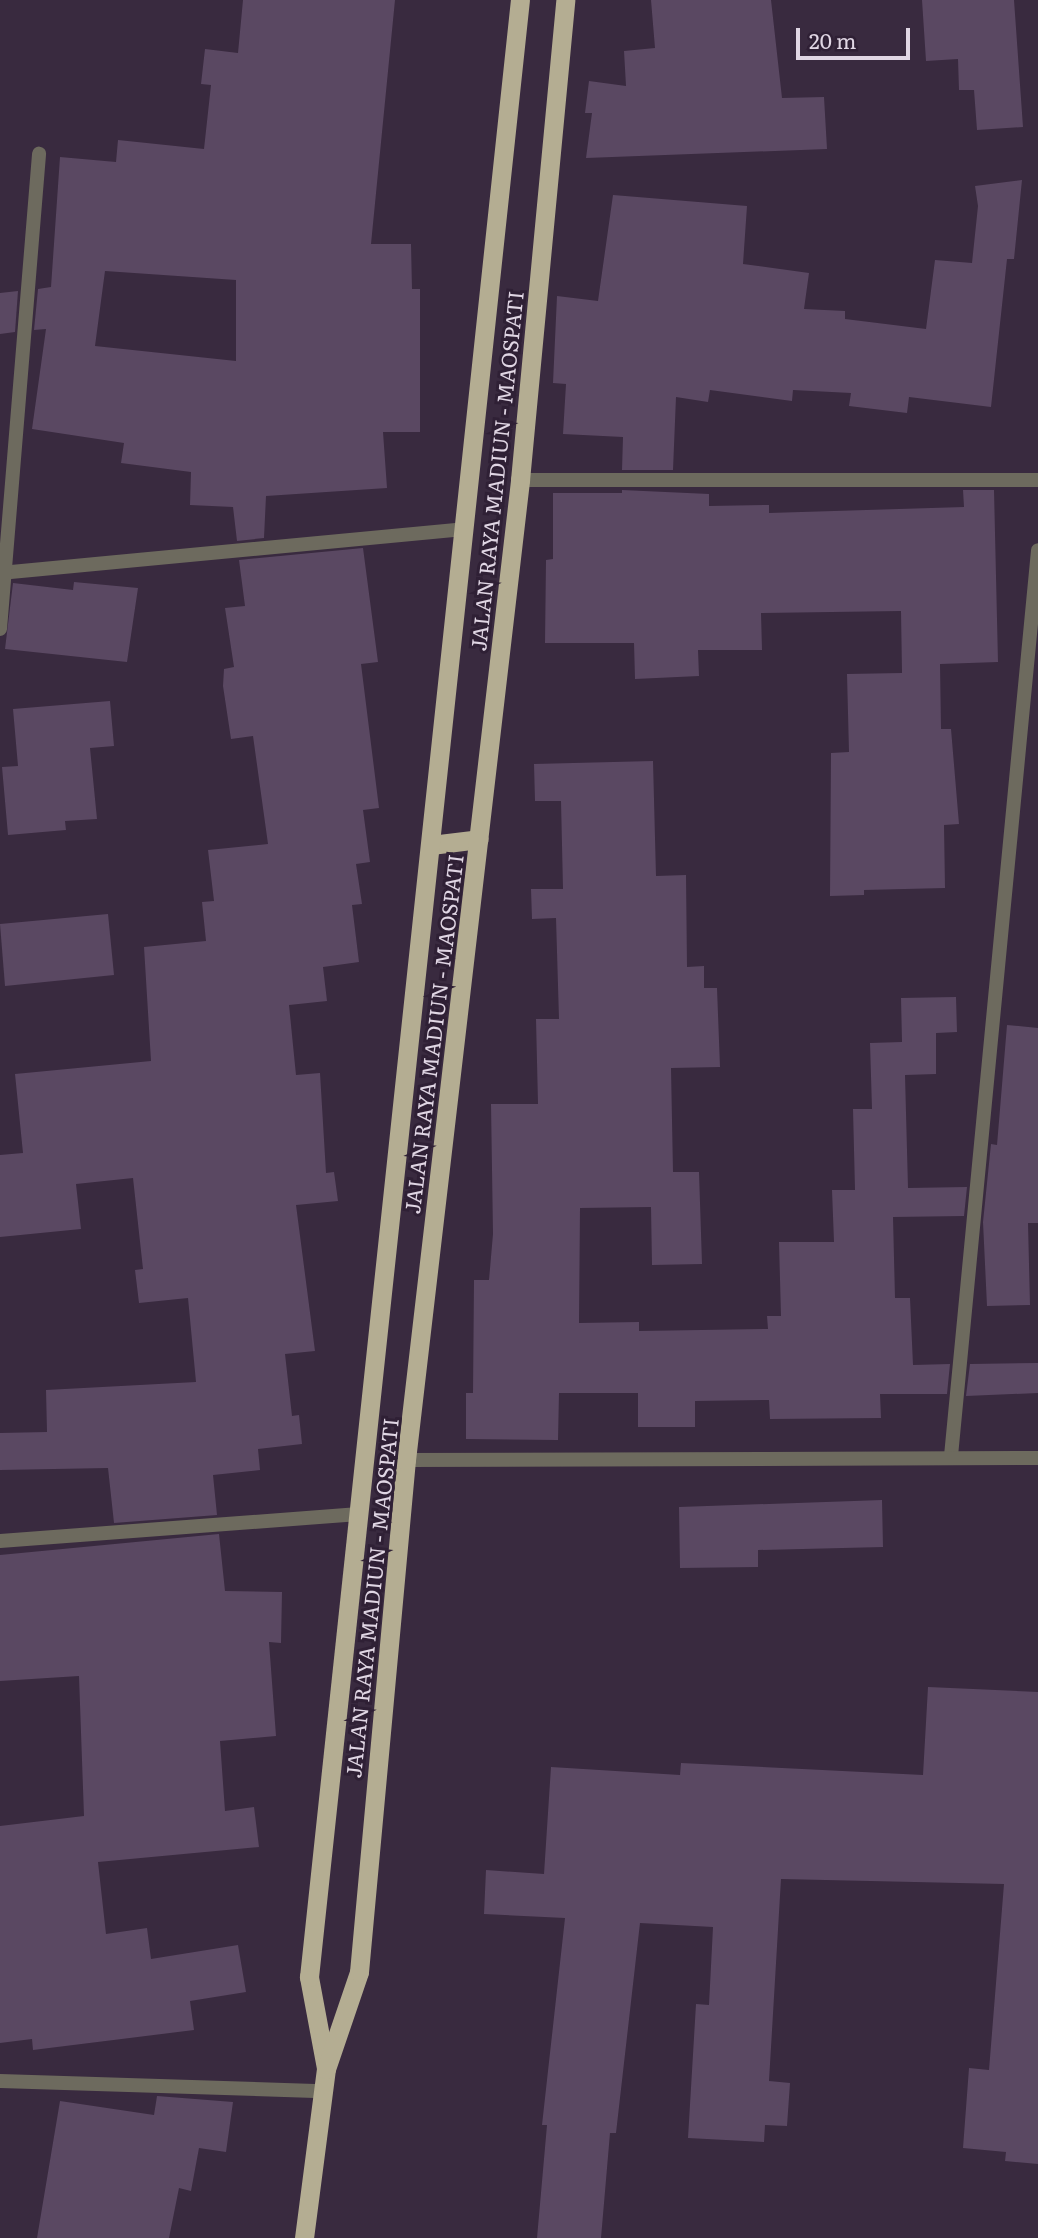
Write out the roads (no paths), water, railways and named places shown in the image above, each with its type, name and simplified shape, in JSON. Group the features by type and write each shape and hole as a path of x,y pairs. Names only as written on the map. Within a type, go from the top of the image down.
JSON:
{"highway":[{"name":"JALAN RAYA MADIUN - MAOSPATI","path":"326,2068 309,1978 520,0"},
{"name":"JALAN RAYA MADIUN - MAOSPATI","path":"304,2238 326,2068 359,1972 406,1460 520,480 565,0"},
{"path":"431,845 479,839"}],"street":[{"path":"0,629 39,154"},
{"path":"520,480 1038,480"},
{"path":"3,573 464,530"},
{"path":"951,1457 1038,551"},
{"path":"406,1460 1038,1458"},
{"path":"0,1541 359,1514"},
{"path":"0,2081 323,2091"}]}
